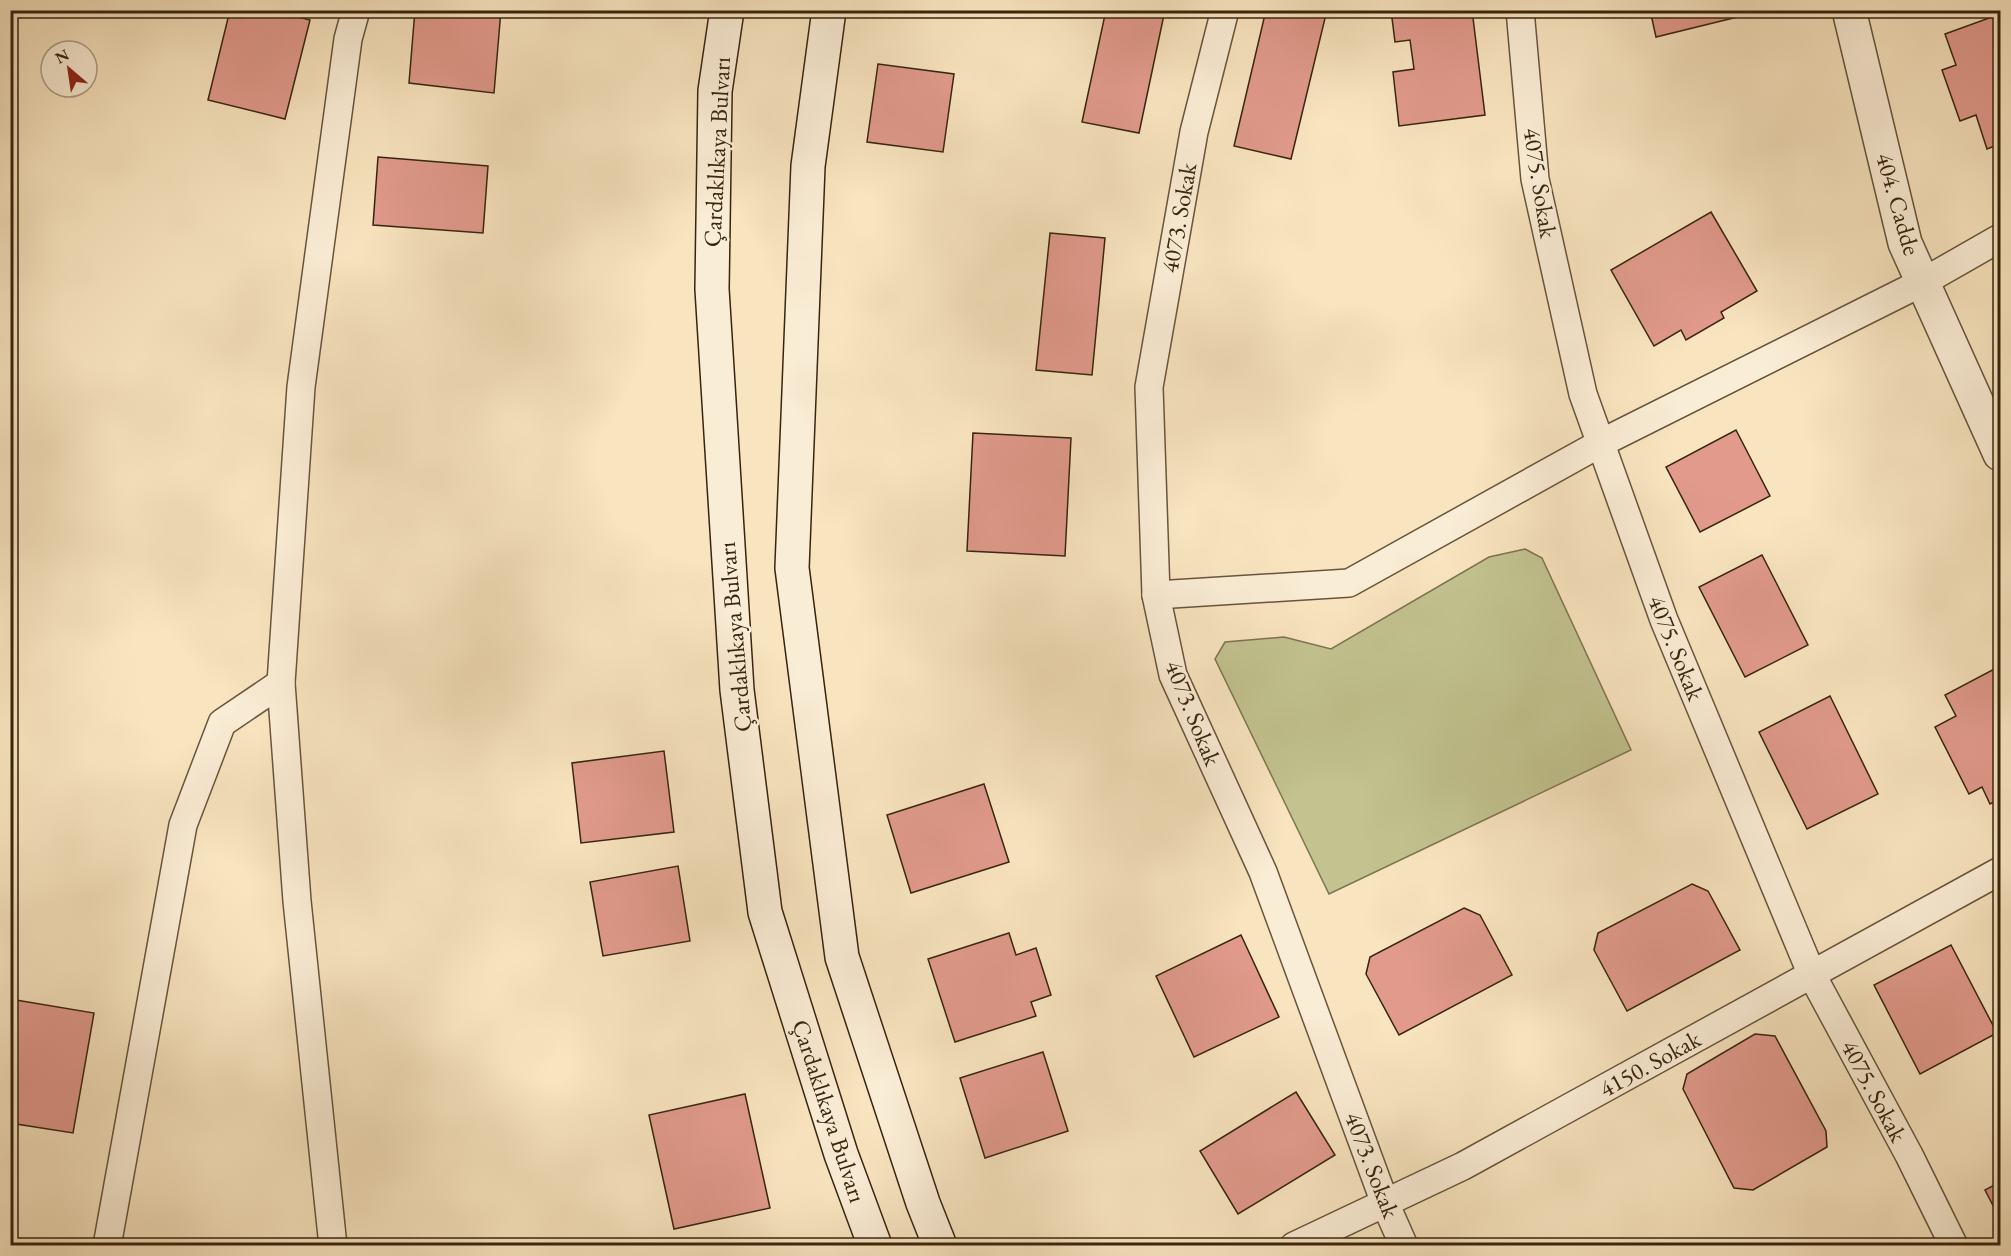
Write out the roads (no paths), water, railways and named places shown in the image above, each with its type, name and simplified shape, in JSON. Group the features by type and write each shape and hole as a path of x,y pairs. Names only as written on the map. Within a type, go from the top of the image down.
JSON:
{"main road":[{"name":"Çardaklıkaya Bulvarı","path":"727,10 715,91 712,289 737,690 765,912 841,1154 875,1245"},
{"path":"829,10 808,166 792,568 842,957 923,1203 940,1245"},
{"name":"404. Cadde","path":"1849,10 1905,243 2001,454"}],"street":[{"path":"333,1245 297,901 281,683 301,387 344,62 356,10"},
{"name":"4073. Sokak","path":"1225,10 1194,132 1149,387 1156,595 1173,675 1263,872 1385,1203 1404,1245"},
{"name":"4075. Sokak","path":"1520,10 1535,178 1583,394 1664,620 1812,975 1909,1155 1954,1245"},
{"path":"1156,595 1348,583 1601,443 1923,282 2001,238"},
{"path":"107,1245 183,825 222,723 281,683"},
{"name":"4150. Sokak","path":"1294,1245 1463,1166 2001,871"}]}
